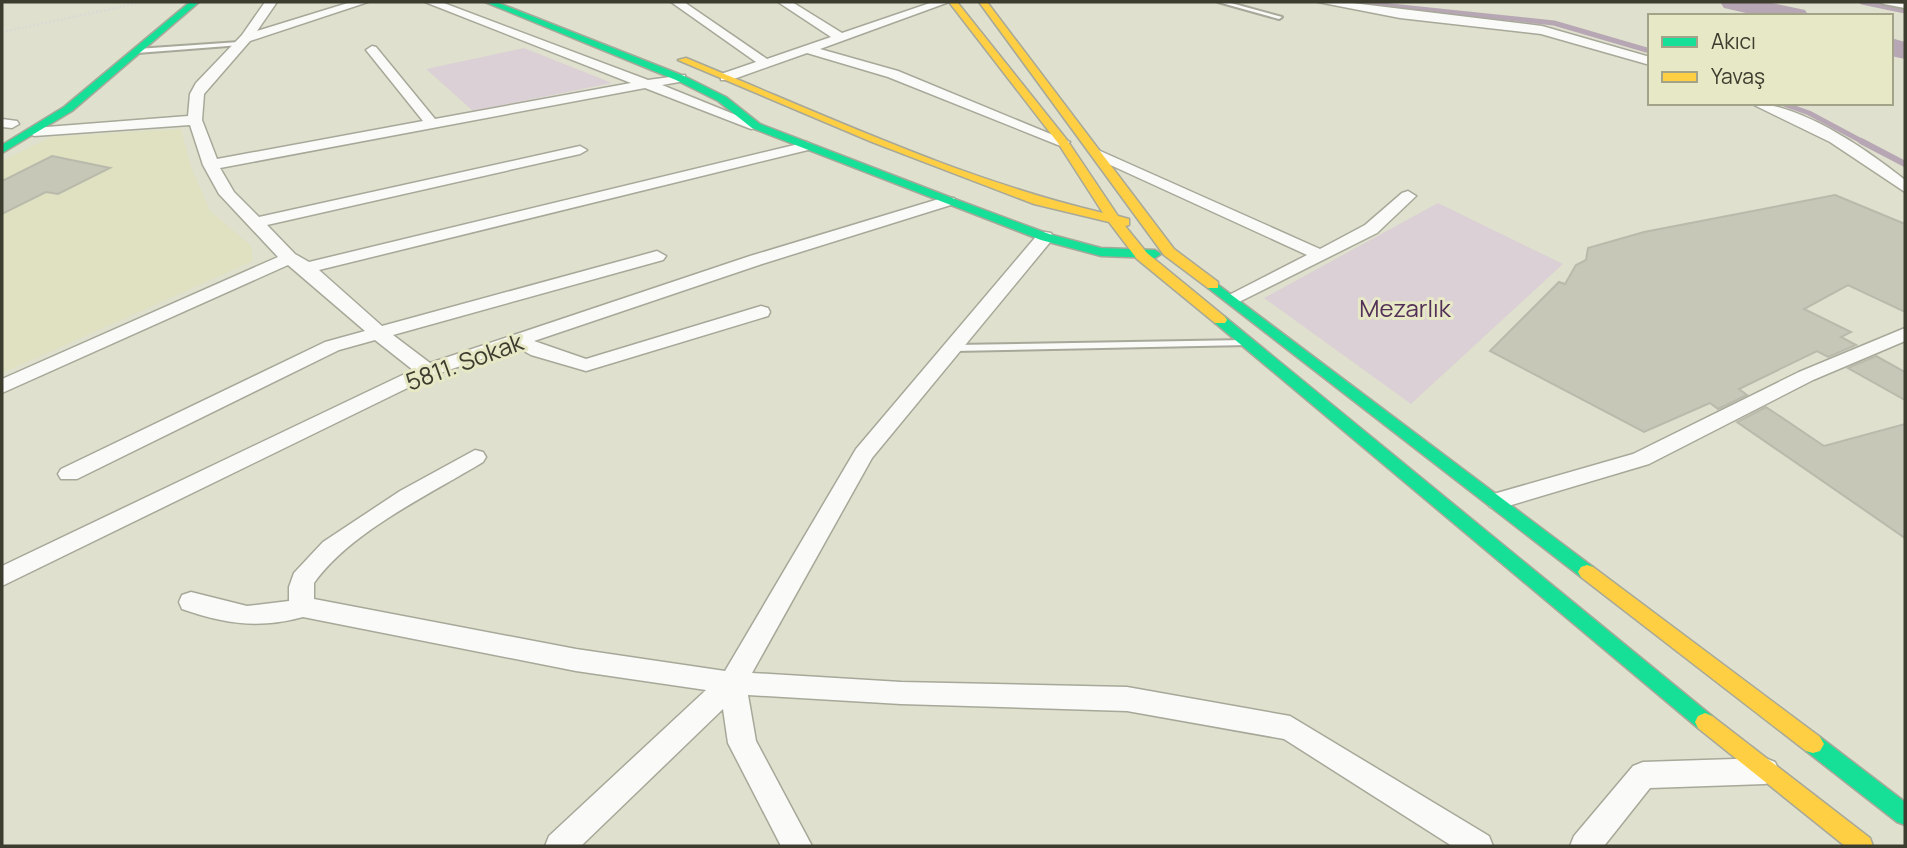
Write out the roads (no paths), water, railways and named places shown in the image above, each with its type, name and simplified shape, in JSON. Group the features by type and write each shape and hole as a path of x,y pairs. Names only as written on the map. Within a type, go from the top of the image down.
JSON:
{"main road":[{"path":"2,150 68,109 195,2"},
{"path":"489,2 680,78 722,99 756,126 1045,237 1101,252 1142,256 1169,252"},
{"path":"953,2 1063,142 1113,219 1142,256 1767,771 1862,846"},
{"path":"983,2 1169,252 1498,501 1905,815"},
{"path":"662,52 876,140 1038,201 1153,229"},
{"path":"5,126 29,113"}],"street":[{"path":"271,2 243,41 203,83 197,94 195,120 211,165 227,194 289,258 306,268 377,332 427,371"},
{"path":"243,41 362,2"},
{"path":"431,2 756,126"},
{"path":"677,2 765,64"},
{"path":"784,2 840,37"},
{"path":"726,77 943,2"},
{"path":"1324,2 1400,14 1542,30 1648,60"},
{"path":"807,49 892,74 1063,142"},
{"path":"372,51 432,124"},
{"path":"211,165 680,78"},
{"path":"1761,105 1836,139 1878,164 1905,187"},
{"path":"34,132 195,120"},
{"path":"306,268 807,146"},
{"path":"256,223 580,150"},
{"path":"1098,154 1320,255"},
{"path":"1233,300 1371,229 1408,196"},
{"name":"5811. Sokak","path":"2,577 427,371 756,260 948,201"},
{"path":"560,846 732,683 864,454 1045,237"},
{"path":"69,474 332,346 657,256"},
{"path":"2,387 289,258"},
{"path":"520,341 547,355 586,365 761,312"},
{"path":"1498,501 1641,458 1806,376 1905,334"},
{"path":"303,607 299,591 303,580 333,546 475,457"},
{"path":"191,603 226,614 268,617 303,607 576,660 732,683 901,693 1127,699 1290,728 1478,846"},
{"path":"732,683 742,743 797,846"},
{"path":"1585,846 1643,775 1767,771"}],"lane":[{"path":"1221,2 1279,17"},
{"path":"1884,2 1905,6"},
{"path":"137,51 243,41"},
{"path":"954,348 1247,343"}],"waterway":[{"path":"1353,2 1554,23 1648,50"},
{"path":"1733,2 1787,14"},
{"path":"1862,2 1905,11"},
{"path":"1893,47 1905,51"},
{"path":"1787,105 1809,113 1865,143"},
{"path":"1861,141 1905,164"}],"park label":[{"name":"Mezarlık","path":"1405,307"}]}
